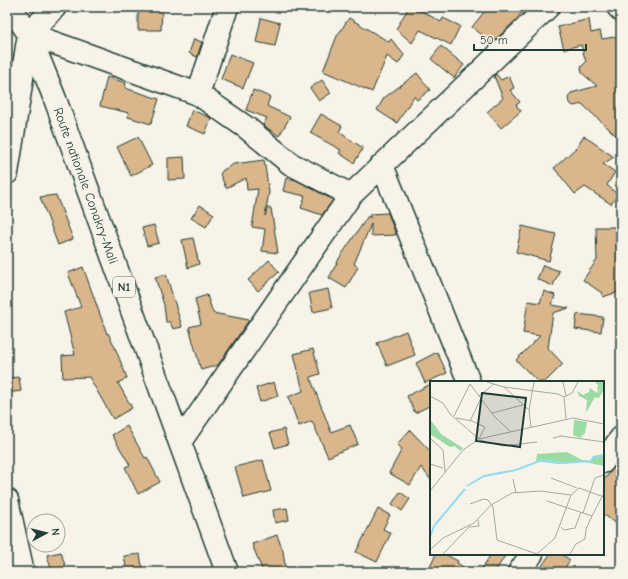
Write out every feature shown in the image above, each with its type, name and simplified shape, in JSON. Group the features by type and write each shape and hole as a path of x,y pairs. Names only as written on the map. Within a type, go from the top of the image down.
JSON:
{"main road":[{"name":"Route nationale Conakry-Mali","path":"10,7 29,34 55,99 227,572"},
{"path":"7,173 29,34 55,7"},
{"path":"198,94 227,7"},
{"path":"180,442 351,195 548,7"},
{"path":"618,7 621,10"},
{"path":"29,34 198,94 247,128 291,164 351,195"},
{"path":"382,165 469,381"},
{"path":"604,461 621,438"},
{"path":"7,500 23,572"},
{"path":"519,572 531,555"}],"building":[{"path":"409,7 415,7 441,22 443,18 460,26 451,45 420,30 412,43 396,29"},
{"path":"488,7 526,7 516,20 492,43 472,27"},
{"path":"138,10 162,10 161,30 138,30"},
{"path":"261,18 280,23 275,46 256,42"},
{"path":"349,18 389,42 391,39 404,55 398,64 387,56 372,92 323,71 337,36"},
{"path":"589,19 591,33 600,31 602,39 621,36 621,140 582,104 574,106 569,103 568,98 571,93 597,86 582,73 581,67 586,62 581,45 564,49 558,27"},
{"path":"194,39 202,42 197,57 189,53"},
{"path":"441,46 464,65 454,78 431,59"},
{"path":"230,54 253,63 243,88 221,79"},
{"path":"417,73 430,90 417,100 414,96 397,123 377,110 384,98"},
{"path":"496,74 501,80 509,76 514,88 510,90 520,102 516,105 521,111 501,128 487,112 503,98 494,76"},
{"path":"107,77 126,83 125,88 159,99 151,124 128,117 129,113 100,106"},
{"path":"322,80 331,93 319,101 310,88"},
{"path":"253,90 270,97 267,106 290,117 279,136 263,125 267,118 246,110"},
{"path":"192,110 211,118 205,134 186,126"},
{"path":"321,114 342,126 339,132 363,148 354,163 339,153 341,150 310,133"},
{"path":"584,136 614,157 603,164 615,172 607,185 618,195 611,204 585,187 575,194 554,168 577,147"},
{"path":"138,137 152,165 131,176 117,147"},
{"path":"184,157 185,179 168,180 168,158"},
{"path":"264,160 269,192 265,216 267,208 271,208 278,253 262,251 265,229 252,227 258,189 247,190 246,178 226,188 220,174 223,170 234,164"},
{"path":"286,178 296,180 333,200 322,215 301,208 305,196 283,191"},
{"path":"56,195 73,239 58,245 40,197"},
{"path":"200,205 214,214 206,227 191,218"},
{"path":"388,213 396,235 371,236 371,224 354,264 358,267 346,288 329,278 340,257 368,216 370,218 370,214"},
{"path":"154,225 159,243 147,246 142,228"},
{"path":"522,226 556,234 549,261 516,252"},
{"path":"596,227 619,227 621,291 603,297 602,293 583,280 597,260"},
{"path":"193,238 199,264 188,268 182,240"},
{"path":"269,260 279,272 258,291 248,280"},
{"path":"543,265 559,271 553,286 537,279"},
{"path":"83,267 107,334 108,333 114,345 127,378 118,383 132,408 113,419 89,377 63,378 62,356 75,355 64,312 81,307 68,273"},
{"path":"166,274 182,327 173,329 170,322 166,322 164,305 155,277"},
{"path":"328,289 332,308 313,312 309,293"},
{"path":"544,291 555,295 552,305 569,308 553,313 548,348 563,364 546,381 537,381 516,360 540,336 523,333 528,301 540,303"},
{"path":"207,295 213,313 249,320 218,365 201,370 189,327 201,324 195,299"},
{"path":"577,314 603,317 601,332 575,329"},
{"path":"406,331 415,355 387,366 377,343"},
{"path":"313,349 320,374 310,377 331,432 350,425 358,444 328,457 312,421 299,426 288,397 303,391 294,354"},
{"path":"437,352 447,373 425,383 416,363"},
{"path":"19,377 21,391 7,393 7,378"},
{"path":"274,382 278,396 260,402 256,388"},
{"path":"430,384 430,406 415,413 407,396"},
{"path":"127,426 145,458 147,457 160,482 138,494 125,467 130,465 112,435"},
{"path":"284,429 288,444 275,448 270,433"},
{"path":"410,430 430,451 430,479 421,467 410,485 389,473 402,449 397,444"},
{"path":"621,459 621,527 604,515 604,480"},
{"path":"263,460 271,491 244,498 235,467"},
{"path":"400,492 410,499 402,511 392,504"},
{"path":"287,508 289,520 275,523 273,510"},
{"path":"378,509 390,515 383,529 391,533 377,562 356,552"},
{"path":"277,535 283,551 286,572 263,572 252,544"},
{"path":"61,553 67,572 52,572 47,555"},
{"path":"140,554 143,572 127,572 124,556"},
{"path":"436,555 446,555 458,561 457,563 471,572 440,572 430,567"},
{"path":"490,555 505,555 495,572 480,572"},
{"path":"549,555 562,555 570,560 562,572 551,572 542,566"}]}
